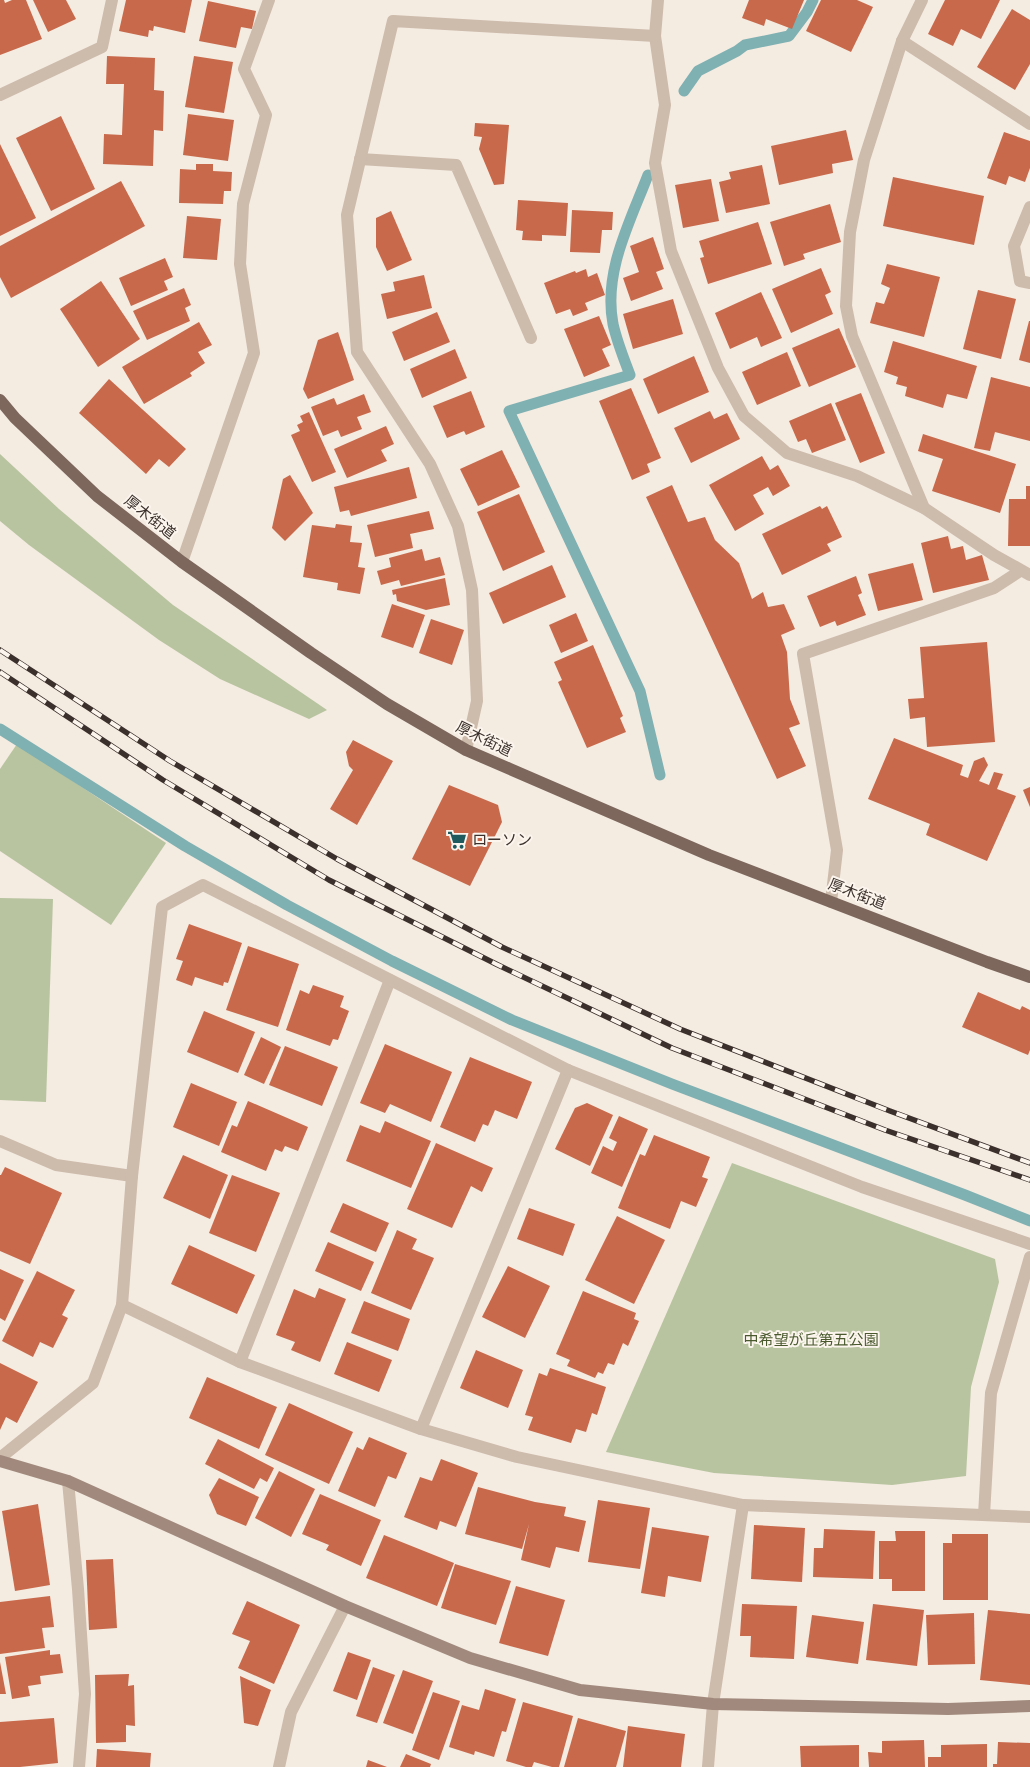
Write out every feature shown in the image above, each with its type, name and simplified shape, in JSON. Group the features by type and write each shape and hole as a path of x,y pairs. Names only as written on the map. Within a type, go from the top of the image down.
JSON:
{"main road":[{"name":"厚木街道","path":"0,400 15,418 97,496 182,562 379,699 466,750 708,855 1030,977"}],"street":[{"path":"0,95 102,47 112,0"},
{"path":"182,562 254,353 240,264 241,234 243,204 266,115 244,69 269,0"},
{"path":"658,0 655,36 665,105 655,163 671,251 718,368 744,416 786,453 857,476 924,508 1025,573"},
{"path":"922,0 902,41 864,160 850,232 846,306 852,336 924,508"},
{"path":"466,750 477,701 472,590 458,526 430,464 357,352 347,215 393,21 655,36"},
{"path":"902,41 1030,124"},
{"path":"360,159 456,165 531,338"},
{"path":"1030,208 1014,246 1020,280 1030,283"},
{"path":"831,902 838,850 803,654 994,588 1025,573"},
{"path":"0,1460 93,1383 122,1305 132,1176 162,907 203,885 568,1070 862,1186 1030,1244"},
{"path":"240,1362 390,980"},
{"path":"421,1429 568,1070"},
{"path":"0,1141 56,1165 132,1176"},
{"path":"984,1515 991,1393 1030,1257"},
{"path":"122,1305 240,1362 421,1429 516,1457 743,1505 1030,1517"},
{"path":"0,1460 68,1481 345,1606 470,1658 580,1690 713,1704 948,1709 1030,1706"},
{"path":"68,1481 78,1589 84,1694 79,1767"},
{"path":"708,1767 713,1704 743,1505"},
{"path":"279,1767 291,1712 345,1606"}],"green space":[{"path":"0,454 59,509 173,605 327,710 309,719 220,679 159,640 29,545 0,521"},
{"path":"17,744 166,843 111,925 0,851 0,769"},
{"path":"0,898 53,899 46,1102 0,1100"},
{"name":"中希望が丘第五公園","path":"732,1163 995,1259 999,1282 971,1387 966,1476 892,1485 714,1473 606,1452"}],"building":[{"path":"0,0 4,0 5,3 12,0 26,0 42,39 0,55"},
{"path":"33,0 66,0 76,19 48,32"},
{"path":"126,0 192,0 185,33 154,26 153,31 149,30 148,37 119,31"},
{"path":"749,0 804,0 792,29 766,19 764,26 742,18"},
{"path":"821,0 857,0 873,7 851,52 806,31"},
{"path":"945,0 1000,0 981,39 961,29 953,46 928,34"},
{"path":"208,1 256,11 252,29 241,27 236,48 199,41"},
{"path":"1012,9 1030,20 1030,64 1015,90 977,67"},
{"path":"107,56 155,58 154,90 164,91 163,131 154,130 153,166 103,164 104,134 122,135 124,84 106,84"},
{"path":"194,56 233,62 224,113 185,107"},
{"path":"188,114 234,120 228,161 183,155"},
{"path":"61,116 95,189 51,211 16,138"},
{"path":"475,123 509,125 504,184 494,185 479,149 482,137 474,136"},
{"path":"846,130 853,160 832,164 833,173 779,185 771,146"},
{"path":"1004,132 1030,141 1030,168 1025,182 1009,176 1006,185 987,178"},
{"path":"0,144 36,218 0,236"},
{"path":"196,164 213,164 213,171 232,172 231,191 224,191 223,204 179,203 180,169 196,170"},
{"path":"762,165 770,204 726,213 719,182 731,179 729,172"},
{"path":"893,177 984,196 974,245 883,226"},
{"path":"711,179 719,221 683,228 675,185"},
{"path":"121,181 145,226 11,298 0,277 0,246"},
{"path":"518,200 568,203 566,236 542,235 542,241 522,240 523,231 516,230"},
{"path":"830,204 841,242 803,254 805,259 784,266 770,222"},
{"path":"572,210 613,212 612,230 602,230 600,253 570,252"},
{"path":"391,211 412,260 387,271 376,247 376,218"},
{"path":"187,216 221,219 217,260 183,258"},
{"path":"758,222 772,264 708,284 700,258 704,257 699,241"},
{"path":"653,237 664,269 656,272 663,289 631,301 623,278 639,272 630,246"},
{"path":"165,258 173,277 164,281 168,290 131,306 119,278"},
{"path":"887,264 940,277 924,337 870,323 876,302 884,304 890,288 881,284"},
{"path":"821,268 831,292 825,295 833,314 791,333 772,289"},
{"path":"586,269 588,277 597,273 605,295 585,303 588,310 573,316 570,309 556,314 544,283 575,271 576,273"},
{"path":"424,275 432,308 387,319 381,294 395,291 393,282"},
{"path":"101,281 140,339 98,367 60,309"},
{"path":"184,288 191,305 185,308 190,321 147,340 133,311"},
{"path":"978,290 1016,299 1001,359 963,349"},
{"path":"761,292 782,338 761,347 757,337 730,349 715,313"},
{"path":"673,299 683,334 633,349 623,314"},
{"path":"437,312 450,342 404,361 392,332"},
{"path":"599,316 611,345 602,349 610,366 584,377 564,329"},
{"path":"1030,321 1030,363 1019,360"},
{"path":"199,322 212,345 198,352 205,363 190,373 192,376 144,404 122,367"},
{"path":"839,328 856,367 809,387 792,348"},
{"path":"338,332 354,380 308,399 303,389 318,340"},
{"path":"893,341 977,366 967,399 947,394 943,408 905,396 907,387 896,384 898,377 884,372"},
{"path":"455,349 467,378 422,398 410,369"},
{"path":"787,352 801,386 757,405 742,372"},
{"path":"694,356 709,392 658,414 643,379"},
{"path":"991,377 1030,387 1030,441 995,432 990,451 974,448"},
{"path":"109,379 186,449 169,467 159,459 146,474 79,413"},
{"path":"631,388 661,458 647,464 650,472 632,480 599,401"},
{"path":"471,391 485,427 466,435 464,431 447,438 433,406"},
{"path":"861,393 885,453 860,463 835,403"},
{"path":"364,394 371,412 357,417 362,429 341,437 338,430 323,436 311,407 334,398 337,405"},
{"path":"831,403 846,440 812,453 806,439 798,442 789,421"},
{"path":"710,411 714,419 727,413 740,439 691,463 674,428"},
{"path":"309,412 336,472 312,482 291,435 300,431 297,425 303,422 300,416"},
{"path":"386,426 394,444 381,450 387,461 347,478 334,449"},
{"path":"923,434 1016,464 1000,513 932,491 943,459 918,451"},
{"path":"502,450 520,487 478,506 460,469"},
{"path":"762,456 770,470 778,465 790,486 773,496 768,487 753,495 764,514 735,531 709,485"},
{"path":"409,467 417,498 351,516 349,510 340,512 334,487"},
{"path":"290,475 313,513 285,541 272,528 283,479"},
{"path":"672,485 688,522 705,517 715,540 739,563 752,599 763,592 768,607 784,604 795,629 781,635 787,652 790,699 800,724 789,728 806,766 777,779 646,497"},
{"path":"1026,486 1030,486 1030,546 1008,546 1009,499 1026,499"},
{"path":"519,494 545,552 503,571 477,512"},
{"path":"820,506 822,509 827,506 842,537 827,544 831,551 782,575 762,534"},
{"path":"429,511 434,529 410,534 413,548 375,557 367,525"},
{"path":"336,524 352,526 350,542 362,543 358,567 365,568 360,594 337,590 338,583 303,577 312,525 335,528"},
{"path":"948,536 951,549 963,546 966,560 982,555 989,580 933,593 921,543"},
{"path":"422,549 425,561 440,557 445,575 401,586 399,580 381,585 377,571 391,567 389,558"},
{"path":"913,563 923,600 878,611 868,574"},
{"path":"552,565 566,597 503,624 489,593"},
{"path":"856,576 862,593 858,595 866,615 837,626 835,621 820,627 807,596"},
{"path":"445,578 450,605 426,610 397,601 396,594 393,595 392,590"},
{"path":"392,604 425,615 413,648 381,637"},
{"path":"576,613 588,641 561,653 549,625"},
{"path":"431,619 464,630 452,665 419,653"},
{"path":"987,642 995,742 927,747 925,717 910,719 908,699 924,698 920,647"},
{"path":"593,645 623,716 620,718 626,732 587,748 558,682 562,680 554,662"},
{"path":"894,738 963,765 960,775 968,778 974,761 984,757 988,765 979,781 989,785 994,772 1003,774 997,789 1016,796 987,861 926,835 930,824 868,799"},
{"path":"353,740 393,761 357,825 330,809 353,770 349,766 346,752"},
{"name":"ローソン","path":"449,785 498,805 502,822 470,886 412,859"},
{"path":"1030,787 1030,807 1023,790"},
{"path":"189,924 242,943 228,983 224,982 223,986 195,977 192,986 176,980 183,961 176,959"},
{"path":"248,946 299,964 278,1027 226,1010"},
{"path":"313,985 344,996 340,1007 349,1011 338,1040 333,1039 330,1046 286,1030 300,990 309,994"},
{"path":"978,992 1020,1010 1022,1006 1030,1010 1030,1050 1028,1055 962,1027"},
{"path":"204,1011 255,1032 238,1073 187,1052"},
{"path":"261,1037 281,1047 264,1084 244,1075"},
{"path":"385,1044 452,1072 431,1122 390,1104 385,1113 360,1103"},
{"path":"285,1046 338,1067 322,1106 269,1085"},
{"path":"470,1057 532,1082 517,1119 495,1110 488,1126 483,1124 475,1142 440,1127"},
{"path":"191,1083 237,1102 219,1146 173,1127"},
{"path":"248,1101 308,1127 298,1151 285,1146 282,1152 275,1149 266,1171 221,1152 232,1125 237,1127"},
{"path":"587,1103 613,1115 590,1166 555,1149 575,1108"},
{"path":"619,1116 648,1129 622,1187 591,1173 603,1146 613,1151 617,1142 609,1138"},
{"path":"385,1121 431,1141 411,1188 346,1161 360,1125 380,1133"},
{"path":"654,1135 710,1157 702,1177 708,1179 696,1207 681,1201 670,1229 618,1208 640,1154 645,1156"},
{"path":"436,1143 493,1168 482,1192 471,1186 452,1228 407,1209"},
{"path":"183,1155 228,1175 210,1219 163,1198"},
{"path":"5,1167 62,1193 30,1264 0,1251 0,1175"},
{"path":"232,1175 280,1193 256,1252 209,1233"},
{"path":"343,1203 389,1223 376,1252 330,1232"},
{"path":"529,1208 575,1224 563,1256 517,1239"},
{"path":"617,1216 665,1240 634,1304 585,1280"},
{"path":"397,1230 417,1239 412,1249 434,1258 411,1310 371,1293"},
{"path":"328,1242 374,1262 361,1291 315,1271"},
{"path":"189,1245 255,1275 237,1314 171,1284"},
{"path":"508,1266 550,1286 525,1338 482,1317"},
{"path":"0,1269 24,1280 5,1321 0,1318"},
{"path":"37,1271 75,1290 62,1315 68,1318 53,1348 40,1342 33,1357 2,1341"},
{"path":"319,1288 346,1299 320,1362 291,1350 295,1342 276,1335 294,1289 315,1298"},
{"path":"583,1291 636,1313 634,1319 639,1321 628,1346 623,1343 614,1365 608,1363 603,1374 598,1372 595,1378 567,1366 570,1360 556,1354"},
{"path":"364,1301 410,1319 398,1351 351,1333"},
{"path":"347,1342 392,1360 379,1392 334,1374"},
{"path":"476,1350 523,1370 508,1408 460,1388"},
{"path":"0,1363 38,1382 17,1423 6,1417 0,1430"},
{"path":"550,1368 606,1387 597,1415 592,1413 586,1432 576,1429 571,1443 528,1430 533,1417 525,1415 539,1373 547,1376"},
{"path":"207,1377 277,1407 259,1449 189,1418"},
{"path":"289,1403 353,1432 329,1484 265,1455"},
{"path":"369,1437 407,1453 396,1479 388,1476 375,1507 338,1491 357,1447 363,1450"},
{"path":"218,1439 274,1468 267,1482 260,1478 254,1489 205,1464"},
{"path":"441,1459 478,1473 456,1527 440,1521 437,1530 404,1517 420,1477 432,1481"},
{"path":"279,1471 315,1489 291,1537 255,1518"},
{"path":"219,1478 259,1497 246,1526 217,1514 209,1495"},
{"path":"478,1487 535,1502 566,1507 564,1516 586,1521 579,1552 556,1547 550,1568 521,1560 529,1524 522,1549 465,1534"},
{"path":"320,1494 381,1520 361,1566 326,1550 329,1545 302,1534"},
{"path":"598,1500 650,1508 640,1569 588,1562"},
{"path":"38,1504 50,1585 15,1591 2,1511"},
{"path":"754,1525 805,1528 802,1582 751,1579"},
{"path":"652,1527 709,1536 701,1582 668,1576 665,1597 641,1593"},
{"path":"824,1529 875,1531 873,1579 813,1577 814,1548 823,1548"},
{"path":"895,1531 925,1531 925,1591 892,1591 892,1579 879,1579 879,1541 896,1541"},
{"path":"952,1534 988,1534 988,1600 943,1600 943,1543 952,1543"},
{"path":"384,1535 454,1563 437,1606 366,1578"},
{"path":"113,1559 117,1628 89,1630 86,1560"},
{"path":"455,1564 511,1581 496,1625 441,1608"},
{"path":"516,1586 565,1600 548,1656 499,1643"},
{"path":"50,1596 54,1627 42,1628 45,1648 0,1654 0,1602"},
{"path":"247,1601 300,1625 274,1684 238,1668 250,1641 232,1634"},
{"path":"742,1604 797,1606 794,1659 750,1657 751,1636 740,1636"},
{"path":"873,1604 924,1610 917,1666 866,1660"},
{"path":"988,1610 1030,1614 1030,1685 980,1680"},
{"path":"974,1613 975,1664 928,1665 926,1615"},
{"path":"812,1615 864,1622 858,1664 806,1657"},
{"path":"50,1650 50,1655 60,1654 63,1673 40,1676 41,1684 28,1686 30,1696 12,1699 5,1657"},
{"path":"348,1652 371,1660 357,1700 333,1691"},
{"path":"0,1662 6,1694 0,1694"},
{"path":"373,1667 395,1675 377,1723 356,1716"},
{"path":"403,1670 433,1681 413,1734 383,1723"},
{"path":"129,1674 128,1686 134,1685 135,1726 126,1725 126,1742 96,1743 95,1675"},
{"path":"240,1676 271,1690 258,1726 244,1723"},
{"path":"485,1689 516,1699 506,1732 502,1731 494,1757 475,1751 474,1755 449,1747 462,1705 479,1710"},
{"path":"433,1692 460,1701 439,1760 412,1750"},
{"path":"523,1702 573,1716 559,1767 534,1762 532,1767 526,1767 506,1761"},
{"path":"54,1718 58,1763 0,1767 0,1722"},
{"path":"578,1718 626,1731 616,1767 564,1767"},
{"path":"628,1726 685,1734 681,1767 623,1767"},
{"path":"924,1740 925,1767 869,1767 868,1752 882,1753 882,1741"},
{"path":"998,1742 1030,1743 1030,1767 993,1767 993,1764 997,1764"},
{"path":"987,1744 987,1767 928,1767 928,1757 941,1757 941,1745"},
{"path":"859,1745 859,1767 801,1767 800,1746"},
{"path":"97,1749 151,1753 150,1767 96,1767"},
{"path":"406,1754 431,1764 430,1767 400,1767"},
{"path":"368,1760 387,1767 366,1767"}],"waterway":[{"path":"684,91 698,71 745,45 789,36 807,12 813,0"},
{"path":"648,175 626,229 615,266 612,285 611,305 613,324 630,375 509,411 640,691 660,775"},
{"path":"0,729 185,846 287,905 392,961 512,1020 672,1084 1030,1221"}],"railway":[{"path":"0,650 170,761 337,859 502,947 680,1029 1030,1163"},
{"path":"0,672 163,780 329,880 496,964 672,1048 885,1130 1030,1180"}],"place":[{"name":"ローソン","path":"457,840"}]}
